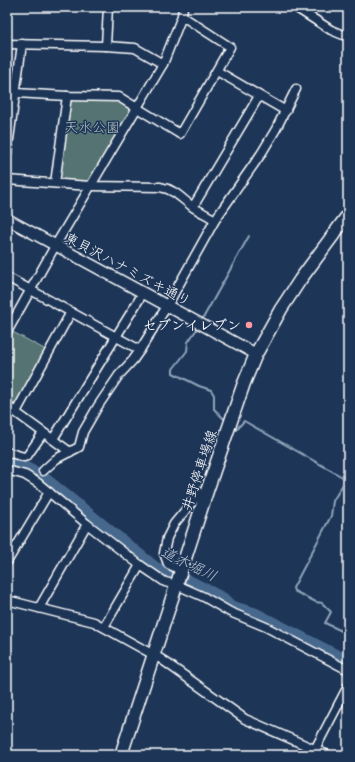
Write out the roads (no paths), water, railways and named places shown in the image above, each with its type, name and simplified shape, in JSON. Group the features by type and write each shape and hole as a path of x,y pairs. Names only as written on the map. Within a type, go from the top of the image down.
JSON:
{"main road":[{"name":"井野停車場線","path":"121,755 207,491 244,383 256,354 281,309 300,280 348,215"}],"street":[{"path":"106,46 108,7"},
{"path":"7,332 55,246 163,64 182,16 183,7"},
{"path":"296,7 330,30 348,37"},
{"path":"16,93 119,97 180,134 230,46 182,16"},
{"path":"7,44 135,48 163,64"},
{"path":"7,154 22,44"},
{"path":"217,71 286,111"},
{"path":"43,471 56,459 79,446 83,432 98,406 119,375 140,350 167,306 215,220 261,154 286,111 296,89"},
{"path":"55,183 67,96"},
{"path":"193,207 259,96"},
{"path":"7,180 90,186 167,188 173,190 193,207 215,220"},
{"name":"東貝沢ハナミズキ通り","path":"7,219 256,354"},
{"path":"7,277 140,350"},
{"path":"53,439 143,293"},
{"path":"16,412 71,312"},
{"path":"7,406 70,452"},
{"path":"7,452 24,457 27,456 43,433"},
{"path":"7,470 25,475 38,483 87,524 140,565 165,582 177,585 204,597 230,612 266,627 348,670"},
{"path":"182,571 168,564 164,554 167,538 174,524 197,496 207,491"},
{"path":"7,562 49,492"},
{"path":"39,608 87,524"},
{"path":"104,627 140,565"},
{"path":"7,600 94,622 154,655 245,719 314,752 328,755"},
{"path":"314,752 348,686"}],"waterway":[{"path":"202,320 249,236"},
{"path":"199,326 188,342 187,351 173,369 173,373 199,386 211,390 214,395 214,409 226,421"},
{"path":"234,428 236,430 244,421 346,479 333,501 331,516 293,588 294,591 316,602 322,603 331,612 325,623 348,634"},
{"name":"道木堀川","path":"7,462 21,466 41,476 155,568 184,579 223,599 231,607 255,614 348,662"}],"place":[{"name":"セブンイレブン","path":"249,325"}],"park label":[{"name":"天水公園","path":"92,127"}]}
